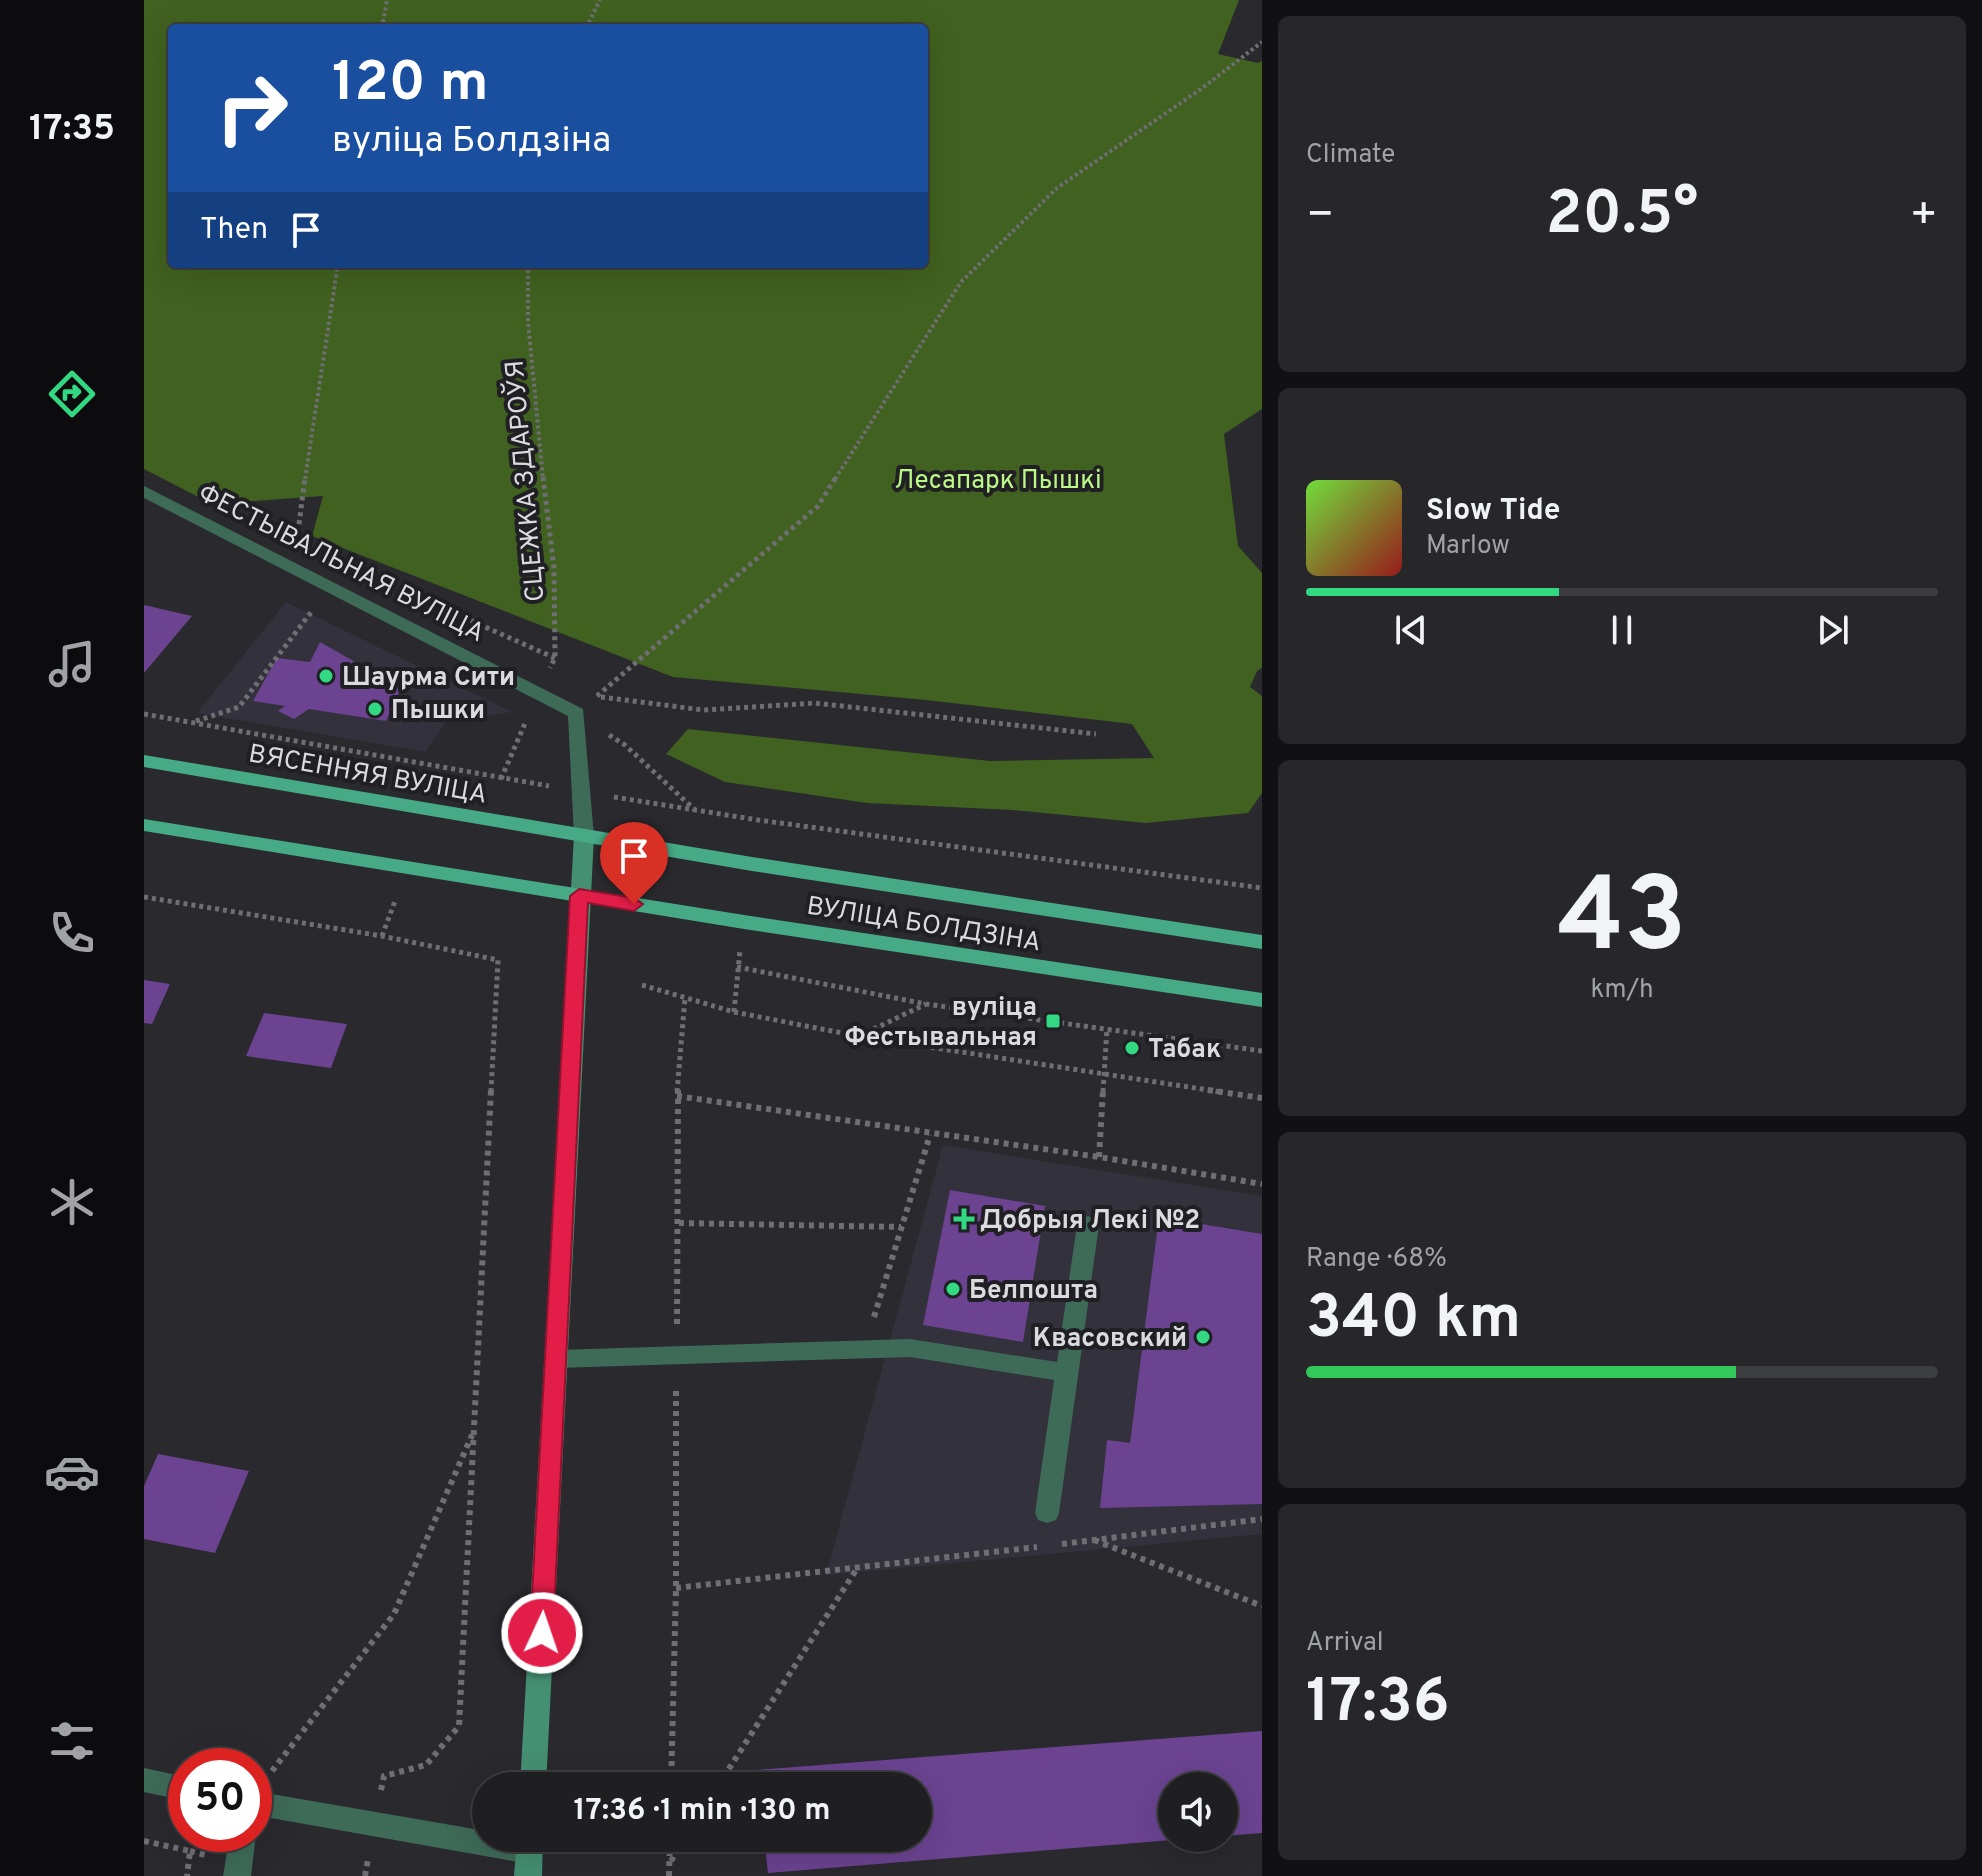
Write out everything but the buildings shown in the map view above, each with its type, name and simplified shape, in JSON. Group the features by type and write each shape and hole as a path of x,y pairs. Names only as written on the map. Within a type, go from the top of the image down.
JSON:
{"main road":[{"name":"ВЯСЕННЯЯ ВУЛІЦА","path":"144,761 584,836"},
{"path":"144,825 579,896"},
{"path":"534,1772 584,836"},
{"name":"ВУЛІЦА БОЛДЗІНА","path":"584,836 1262,942"},
{"name":"ВУЛІЦА БОЛДЗІНА","path":"579,896 1262,1000"}],"street":[{"name":"ФЕСТЫВАЛЬНАЯ ВУЛІЦА","path":"144,491 540,691 577,713"},
{"path":"577,713 584,836"},
{"path":"1047,1513 1088,1225"},
{"path":"557,1359 910,1348 1067,1373"},
{"path":"144,1780 168,1785"},
{"path":"272,1797 373,1825 529,1855"},
{"path":"237,1876 240,1852"}],"path":[{"path":"383,24 387,0"},
{"path":"588,24 600,0"},
{"path":"695,810 625,745 577,713 818,506 961,282 1057,188 1201,89 1262,42"},
{"path":"309,548 296,542 337,268"},
{"name":"СЦЕЖКА ЗДАРОЎЯ","path":"501,779 555,658 554,568 537,433 528,321 528,268"},
{"path":"192,722 239,707 314,608"},
{"path":"444,608 555,658"},
{"path":"596,696 703,710 814,703 1096,734"},
{"path":"144,714 501,779 695,810 1262,888"},
{"path":"144,897 382,936 498,960 459,1726 426,1765 384,1776 365,1876"},
{"path":"382,936 395,901"},
{"path":"734,1012 740,950"},
{"path":"737,967 926,1004 1262,1051"},
{"path":"642,985 734,1012 858,1036 1262,1098"},
{"path":"858,1036 926,1004"},
{"path":"1099,1157 1107,1029"},
{"path":"677,1096 930,1135 1099,1157 1262,1184"},
{"path":"864,1349 930,1135"},
{"path":"679,1223 901,1227"},
{"path":"272,1776 394,1614 474,1431"},
{"path":"676,1588 1262,1519"},
{"path":"1093,1540 1262,1606"},
{"path":"727,1772 856,1569"},
{"path":"144,1841 190,1851 187,1876"},
{"path":"669,1852 669,1876"},
{"path":"669,1864 676,1852"}],"shaded area":[{"path":"286,602 512,712 446,722 425,752 197,713"},
{"path":"943,1145 1262,1196 1262,1534 826,1575"}],"green space":[{"name":"Лесапарк Пышкі","path":"144,0 1239,0 1218,54 1258,63 1262,61 1262,409 1224,434 1238,546 1262,573 1262,668 1257,671 1250,687 1262,696 1262,793 1248,813 1146,823 1013,810 867,803 725,782 666,754 688,729 990,761 1154,758 1132,724 926,700 673,677 312,536 323,496 212,504 144,469"}],"place":[{"name":"Шаурма Сити","path":"326,676"},
{"name":"Пышки","path":"375,709"},
{"name":"вуліца Фестывальная","path":"1053,1021"},
{"name":"Табак","path":"1132,1048"},
{"name":"Добрыя Лекі №2","path":"964,1219"},
{"name":"Белпошта","path":"953,1289"},
{"name":"Квасовский","path":"1203,1337"}],"route":[{"path":"542,1633 579,896 634,904"}]}
